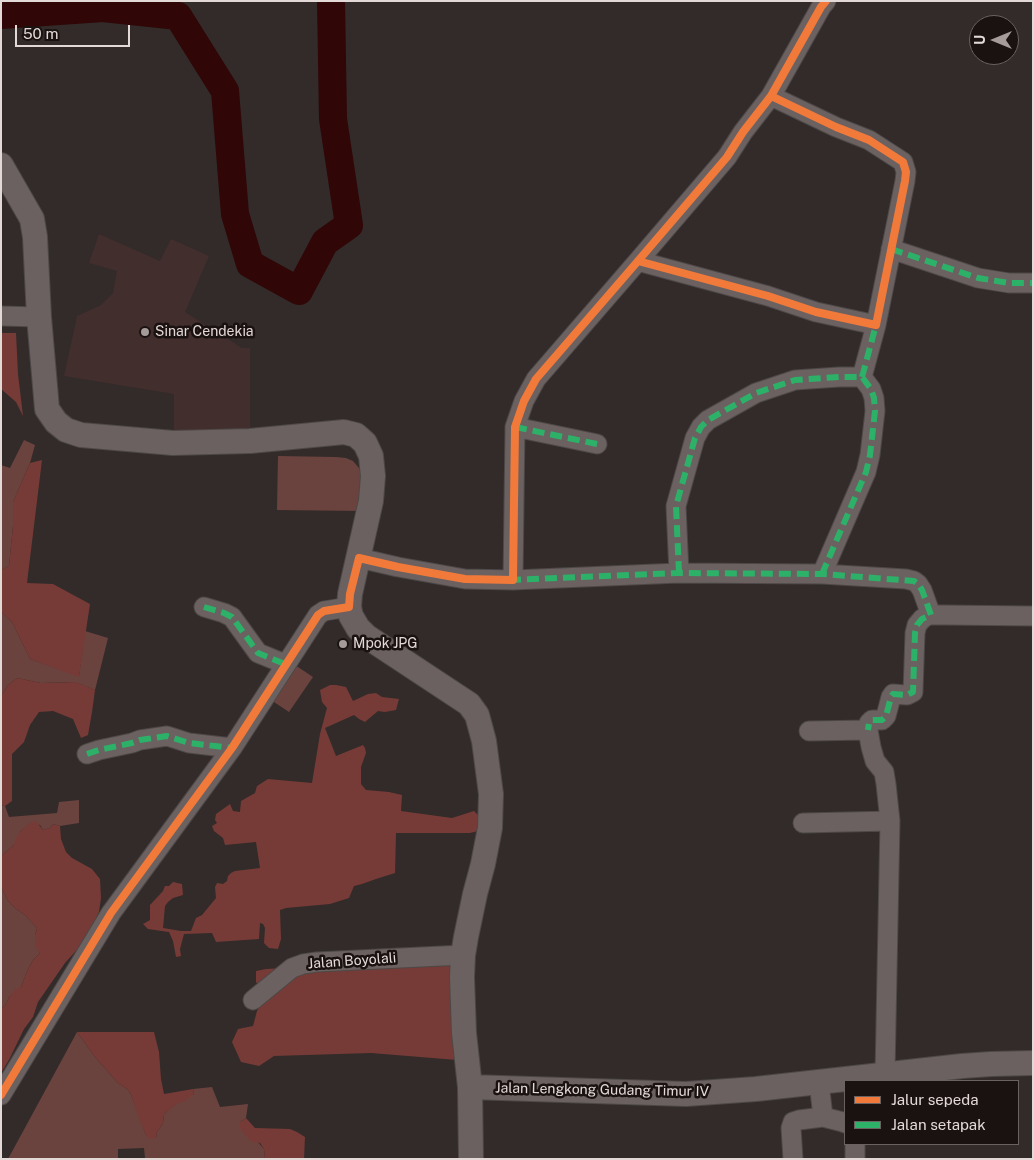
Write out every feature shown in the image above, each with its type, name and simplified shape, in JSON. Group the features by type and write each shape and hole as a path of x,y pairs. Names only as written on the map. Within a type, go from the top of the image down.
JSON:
{"street":[{"path":"514,580 515,427 524,401 536,379 727,157 743,132 771,96 826,1"},
{"path":"771,96 869,140 903,162 906,181 876,325 862,377"},
{"path":"1,165 32,219 35,237 39,317 47,409 56,422 66,430 81,435 173,443 250,441 344,432 356,435 365,443 370,456 373,476 371,501 350,594 352,616 358,628 366,636 469,704 477,715 484,741 491,794 490,828 484,864 473,902 463,955 462,977 464,1033 470,1087 471,1159"},
{"path":"891,249 978,278 1009,283 1033,283"},
{"path":"638,261 768,296 816,312 876,325"},
{"path":"1,316 39,317"},
{"path":"679,573 676,506 695,438 701,426 708,420 756,393 795,380 862,377"},
{"path":"822,574 866,472 870,455 874,398 871,389 862,377"},
{"path":"515,427 597,444"},
{"path":"359,558 465,579 514,580 679,573 822,574 914,580 922,590 931,615"},
{"path":"204,607 232,617 258,653 285,664"},
{"path":"1,1094 111,913 232,748 318,615 324,610 350,607"},
{"path":"885,1074 890,821 884,772 875,761 868,730 869,723 872,720 882,720 886,716 891,697 894,694 913,692 915,633 917,625 922,619 931,615 1033,616"},
{"path":"809,731 868,730"},
{"path":"87,754 140,740 167,736 190,743 232,748"},
{"path":"803,822 890,821"},
{"name":"Jalan Boyolali","path":"253,1000 292,968 303,964 463,955"},
{"name":"Jalan Lengkong Gudang Timur IV","path":"470,1087 686,1094 756,1089 991,1064 1033,1062"},
{"path":"819,1082 823,1117"},
{"path":"793,1159 791,1128 793,1122 823,1117 844,1123"},
{"path":"855,1145 856,1159"}],"shaded area":[{"name":"Sinar Cendekia","path":"99,234 160,261 171,239 209,256 185,312 242,348 250,348 250,434 174,431 174,394 64,376 77,316 101,305 113,293 117,271 89,263"},
{"path":"1,333 16,333 23,416 16,402 1,389"},
{"path":"24,440 35,445 30,463 13,502 9,566 1,570 1,465 10,468"},
{"path":"278,456 336,457 353,461 363,477 364,511 277,510"},
{"path":"42,460 27,583 53,584 90,604 79,677 30,659 12,622 1,612 1,570 9,566 13,502 30,463"},
{"path":"1,612 12,622 30,659 79,676 85,631 108,638 95,690 75,682 41,683 17,678 8,685 1,696"},
{"path":"295,665 313,677 289,712 271,700"},
{"path":"17,678 41,683 76,682 95,690 88,735 81,738 73,719 53,711 39,712 30,725 24,742 12,754 12,801 5,806 1,805 1,696 8,685"},
{"path":"330,685 346,687 353,701 368,694 376,693 382,697 399,699 396,710 378,711 365,722 354,715 325,728 336,756 363,745 365,748 366,753 361,767 361,784 366,790 402,795 401,811 452,818 474,811 479,816 478,831 470,833 396,833 395,873 354,886 349,898 330,904 280,910 281,939 278,949 269,948 264,943 265,928 260,923 259,939 216,942 212,933 184,934 180,949 181,956 176,957 169,932 148,929 143,924 150,920 150,905 163,891 165,886 169,886 173,882 182,884 183,895 173,898 165,906 163,928 191,931 196,918 202,915 216,898 215,887 217,883 223,884 227,881 228,876 235,871 260,868 256,842 225,845 223,838 214,831 212,826 217,823 215,820 216,814 230,804 233,811 240,812 241,801 255,793 257,786 268,779 312,783 320,734 327,708 322,702 320,690"},
{"path":"79,800 79,823 60,826 53,824 50,828 43,830 40,825 31,823 21,831 14,845 1,856 1,805 5,806 9,817 57,813 59,802"},
{"path":"36,821 43,830 50,828 53,824 60,826 61,839 66,852 72,858 92,869 100,879 101,898 99,912 90,932 84,942 65,963 38,1002 33,1017 24,1029 1,1073 1,1008 5,1006 15,989 21,987 33,960 40,953 35,946 37,928 8,901 1,887 1,856 14,845 15,839 21,831 30,823"},
{"path":"1,887 8,901 37,928 35,935 40,953 33,960 21,987 9,997 5,1006 1,1008"},
{"path":"452,959 457,1060 371,1053 274,1056 259,1066 241,1062 232,1042 238,1029 253,1026 257,1011 266,996 256,982 256,971"},
{"path":"77,1032 95,1057 118,1083 131,1094 146,1135 156,1138 157,1132 163,1123 164,1114 178,1102 194,1094 193,1089 212,1087 220,1107 248,1104 246,1118 240,1122 264,1149 265,1159 142,1159 145,1158 144,1148 118,1149 118,1159 8,1159"},
{"path":"77,1032 154,1032 159,1052 164,1094 193,1089 194,1094 164,1114 163,1123 157,1132 156,1138 149,1139 131,1094 118,1083 95,1057"},
{"path":"246,1118 255,1128 290,1129 305,1137 304,1159 265,1159 264,1149 260,1143 252,1142 240,1128 240,1122"}],"waterway":[{"path":"1,15 103,8 178,16 225,91 235,214 250,264 299,291 325,242 349,225 333,119 331,1"}],"marked path":[{"path":"891,249 978,278 1009,283 1033,283"},
{"path":"862,377 876,325"},
{"path":"679,573 676,506 695,438 701,427 708,420 756,393 795,380 862,377 871,389 874,398 875,411 870,455 866,472 822,574"},
{"path":"515,427 597,444"},
{"path":"509,580 679,573 822,574 914,581 922,590 931,615 922,619 917,625 915,633 913,692 907,695 893,694 886,716 882,720 872,720 869,723 868,730"},
{"path":"204,607 232,617 258,653 285,664"},
{"path":"87,754 140,740 167,736 189,743 232,748"}],"cycle path":[{"path":"1,1095 111,913 232,748 318,615 324,611 349,607 350,594 359,558 465,579 513,580 515,427 524,401 536,379 727,157 743,132 771,96 826,1"},
{"path":"638,261 768,296 816,312 876,325 905,181 906,172 903,162 869,140 836,127 771,96"}],"place":[{"name":"Sinar Cendekia","path":"145,332"},
{"name":"Mpok JPG","path":"343,644"}]}
